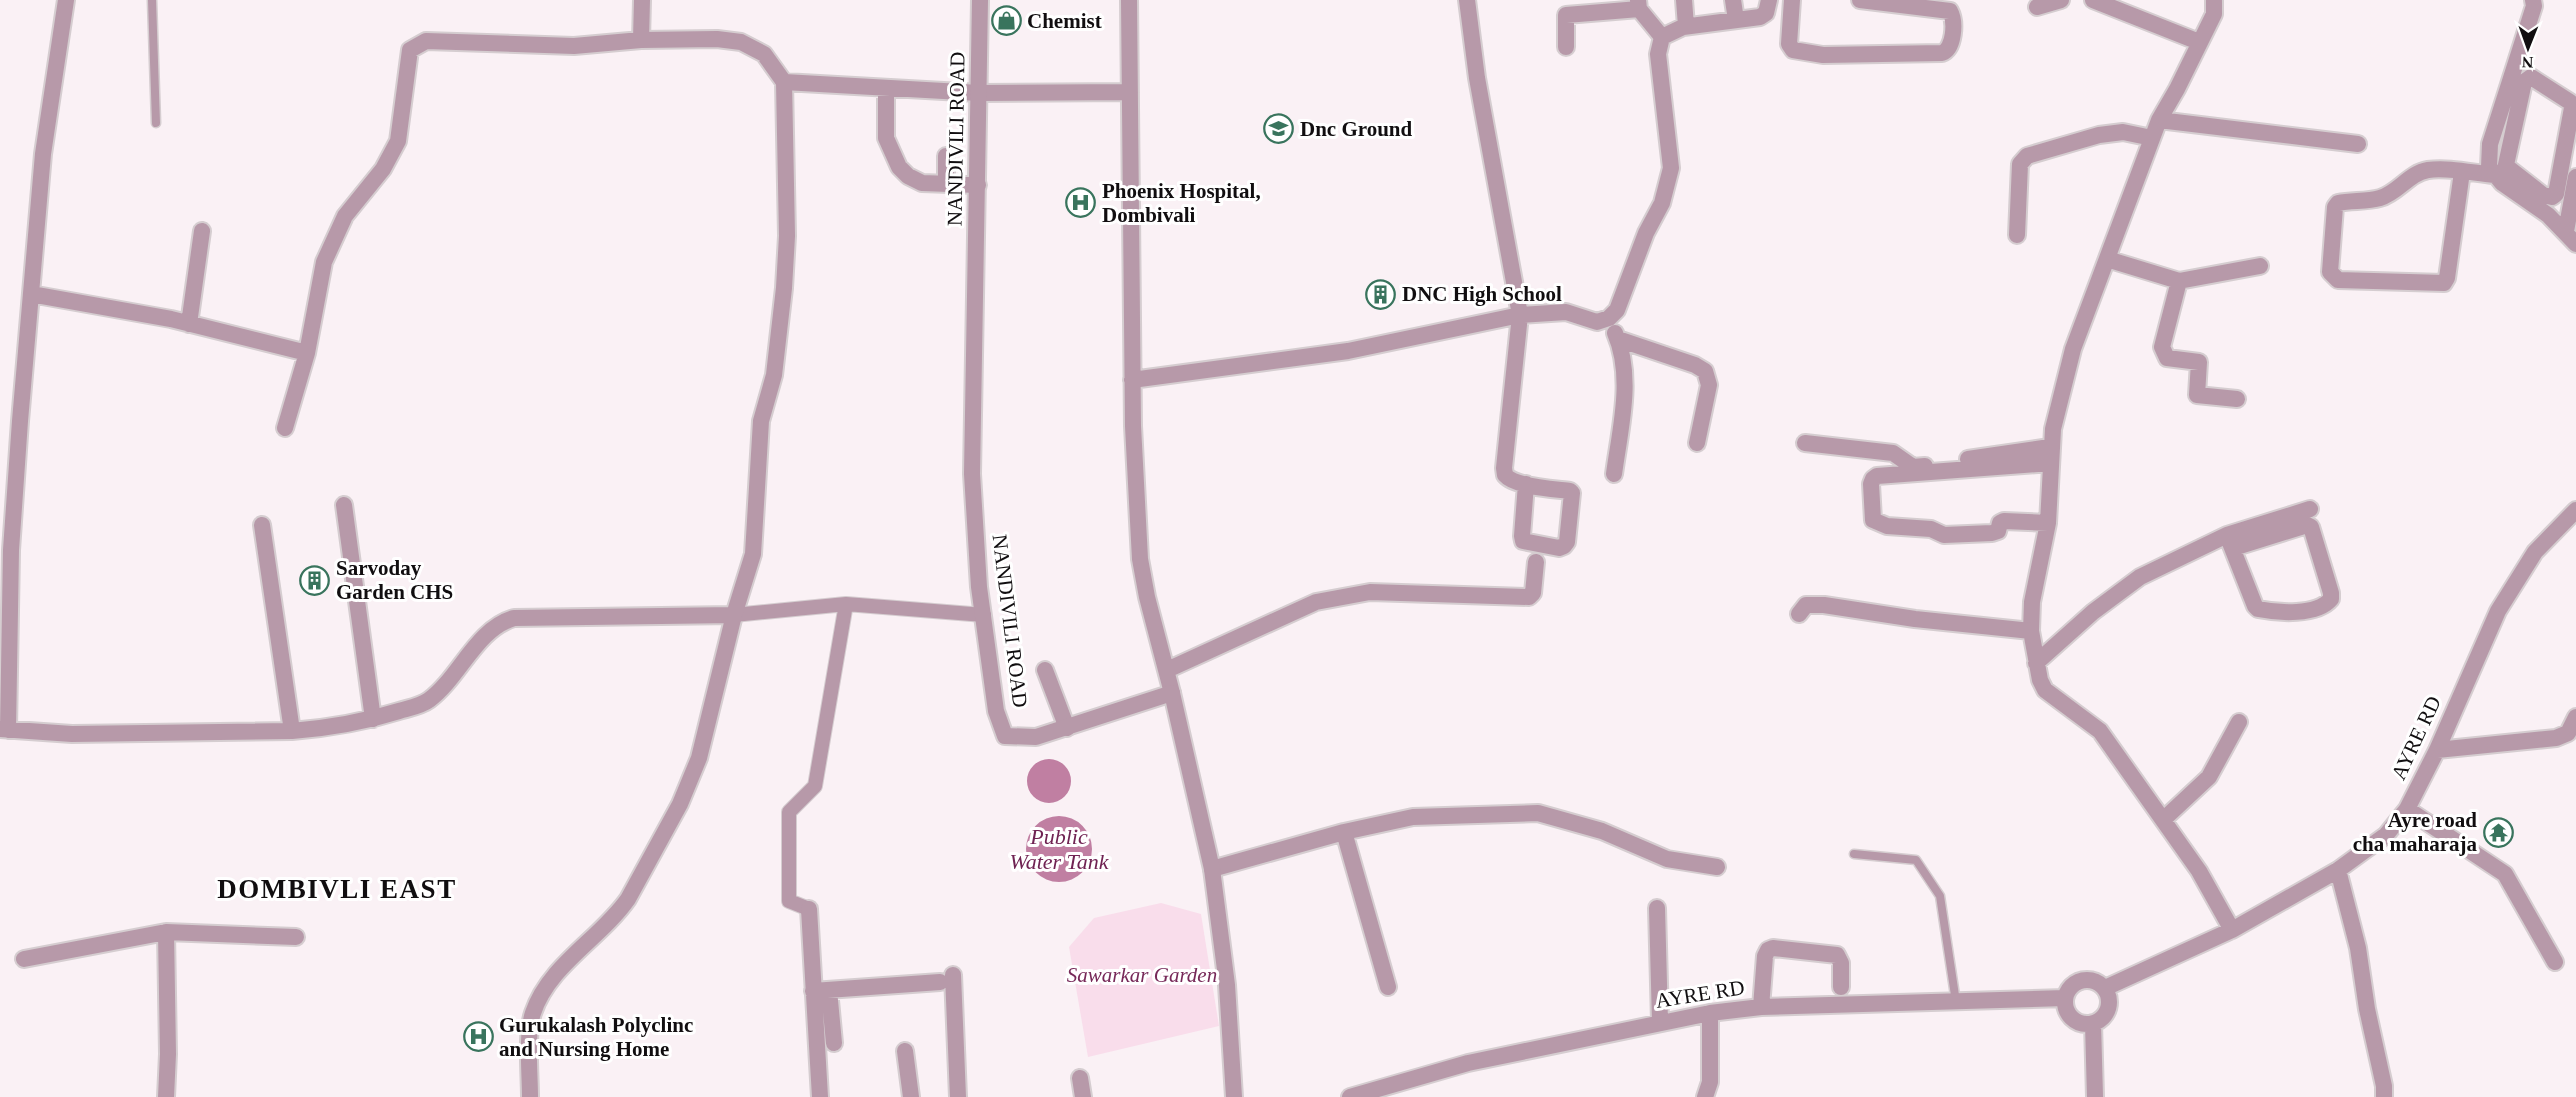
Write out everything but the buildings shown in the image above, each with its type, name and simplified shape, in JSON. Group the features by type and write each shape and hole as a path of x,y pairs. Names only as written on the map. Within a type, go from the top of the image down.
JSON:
{"street":[{"path":"66,0 43,154 31,294 11,550 4,730 72,735 292,731 327,729 373,719 423,704 430,699 492,630 504,621 514,618 734,615 846,604 984,615"},
{"path":"641,39 642,0"},
{"name":"NANDIVILI ROAD","path":"980,0 972,474 979,587 996,711 1005,736 1036,737 1172,693"},
{"path":"1130,0 1132,380 1140,559 1212,869 1227,985 1234,1097"},
{"path":"1467,0 1477,78 1520,315 1504,468 1510,480 1526,484"},
{"path":"1684,0 1686,26"},
{"path":"1733,0 1736,21"},
{"path":"1662,37 1686,26 1760,17 1766,13 1769,3 1791,4 1789,44 1793,50 1829,55 1942,53 1948,51 1951,46 1952,16 1950,11 1860,0"},
{"path":"2037,7 2061,0"},
{"path":"2093,0 2199,42"},
{"path":"2214,0 2214,14 2159,120 2073,349 2052,429 2048,523 2032,602 2031,632 2036,663 2045,690 2100,731 2199,871 2232,930"},
{"path":"2533,0 2534,6 2490,144 2488,159 2501,174 2571,238"},
{"path":"1132,380 1348,351 1520,315 1566,312 1597,322 1609,318 1617,310 1646,233 1662,203 1671,168 1658,54 1662,37 1639,4 1566,15 1566,47"},
{"path":"285,428 307,352 324,262 345,216 383,169 398,141 410,50 426,41 574,46 641,39 717,39 741,42 764,54 784,82 787,236 784,288 774,375 760,430 753,554 734,615 699,758 680,804 620,911 561,969 544,990 532,1015 530,1097"},
{"path":"2462,172 2447,278 2444,283 2338,280 2332,277 2330,272 2335,207 2338,203 2382,198 2418,172 2430,170 2501,174 2543,195 2552,197 2556,194 2572,108 2570,102 2531,77 2524,82 2501,174"},
{"path":"784,82 979,93 1130,92"},
{"path":"886,88 885,138 900,167 916,181 978,185"},
{"path":"2159,120 2358,144"},
{"path":"2017,235 2020,164 2027,156 2099,135 2122,132 2152,138"},
{"path":"946,156 946,183"},
{"path":"2571,238 2576,177"},
{"path":"189,324 202,231"},
{"path":"2108,259 2179,280 2260,266"},
{"path":"2179,280 2162,347 2163,354 2167,358 2199,362 2197,394 2237,399"},
{"path":"31,294 189,324 307,352"},
{"path":"1609,318 1618,339 1625,398 1614,474"},
{"path":"1618,339 1695,365 1705,371 1709,385 1697,443"},
{"path":"1805,443 1893,453 1913,467 2050,455"},
{"path":"2048,523 2004,521 2000,523 1998,531 1992,533 1944,535 1931,528 1887,526 1874,520 1871,484 1877,476 2050,455"},
{"path":"344,505 373,719"},
{"path":"2036,663 2093,612 2140,577 2310,509"},
{"name":"AYRE RD","path":"2105,988 2232,930 2338,870 2386,835 2407,809 2437,750 2498,611 2535,552 2576,510"},
{"path":"262,525 292,731"},
{"path":"2307,525 2311,527 2331,599 2321,607 2298,611 2258,609 2254,606 2230,542 2307,525"},
{"path":"1167,670 1316,602 1370,592 1529,597 1533,593 1536,562"},
{"path":"834,1043 821,990 808,909 789,901 789,812 815,786 846,604"},
{"path":"1799,614 1806,605 1824,605 1915,619 2031,632"},
{"path":"1046,670 1067,728"},
{"path":"2437,750 2556,738 2568,733 2576,717"},
{"path":"2164,819 2209,777 2239,722"},
{"path":"2407,809 2505,874 2555,962"},
{"path":"1212,869 1344,832 1413,817 1538,813 1602,831 1667,859 1717,867"},
{"path":"1344,832 1388,987"},
{"path":"2338,870 2358,948 2367,1009 2384,1086 2384,1097"},
{"path":"1657,908 1660,1022"},
{"path":"166,932 168,1054 166,1097"},
{"path":"24,959 166,932 296,937"},
{"path":"1761,1007 1766,956 1768,950 1773,948 1837,955 1841,963 1841,987"},
{"path":"821,990 946,979 958,1097"},
{"path":"2085,979 2100,983 2105,988 2110,1002 2109,1009 2099,1021 2085,1024 2072,1018 2068,1013 2065,998 2072,985 2085,979"},
{"path":"820,1097 821,990"},
{"name":"AYRE RD","path":"1350,1097 1468,1063 1710,1013 1761,1007 2065,998"},
{"path":"1705,1097 1710,1082 1710,1013"},
{"path":"2092,1023 2095,1097"},
{"path":"905,1051 911,1097"},
{"path":"1080,1077 1083,1097"}],"lane":[{"path":"152,0 156,123"},
{"path":"1854,854 1916,860 1940,896 1956,1002"}],"green space":[{"name":"Sawarkar Garden","path":"1161,903 1201,914 1219,1026 1088,1057 1069,947 1094,918"}],"water":[{"name":"Public Water Tank","path":"1049,759 1064,766 1071,781 1064,796 1049,803 1034,796 1027,781 1034,766"},
{"name":"Public Water Tank","path":"1059,816 1072,819 1082,826 1089,836 1092,849 1089,862 1082,872 1072,879 1059,882 1046,879 1036,872 1029,862 1026,849 1029,836 1036,826 1046,819"}],"place":[{"name":"Chemist","path":"1006,21"},
{"name":"Dnc Ground","path":"1279,129"},
{"name":"Phoenix Hospital, Dombivali","path":"1081,203"},
{"name":"DNC High School","path":"1381,294"},
{"name":"Sarvoday Garden CHS","path":"315,580"},
{"name":"Ayre road cha maharaja","path":"2498,832"},
{"name":"Gurukalash Polyclinc and Nursing Home","path":"478,1037"}],"district":[{"name":"DOMBIVLI EAST","path":"337,889"}]}
